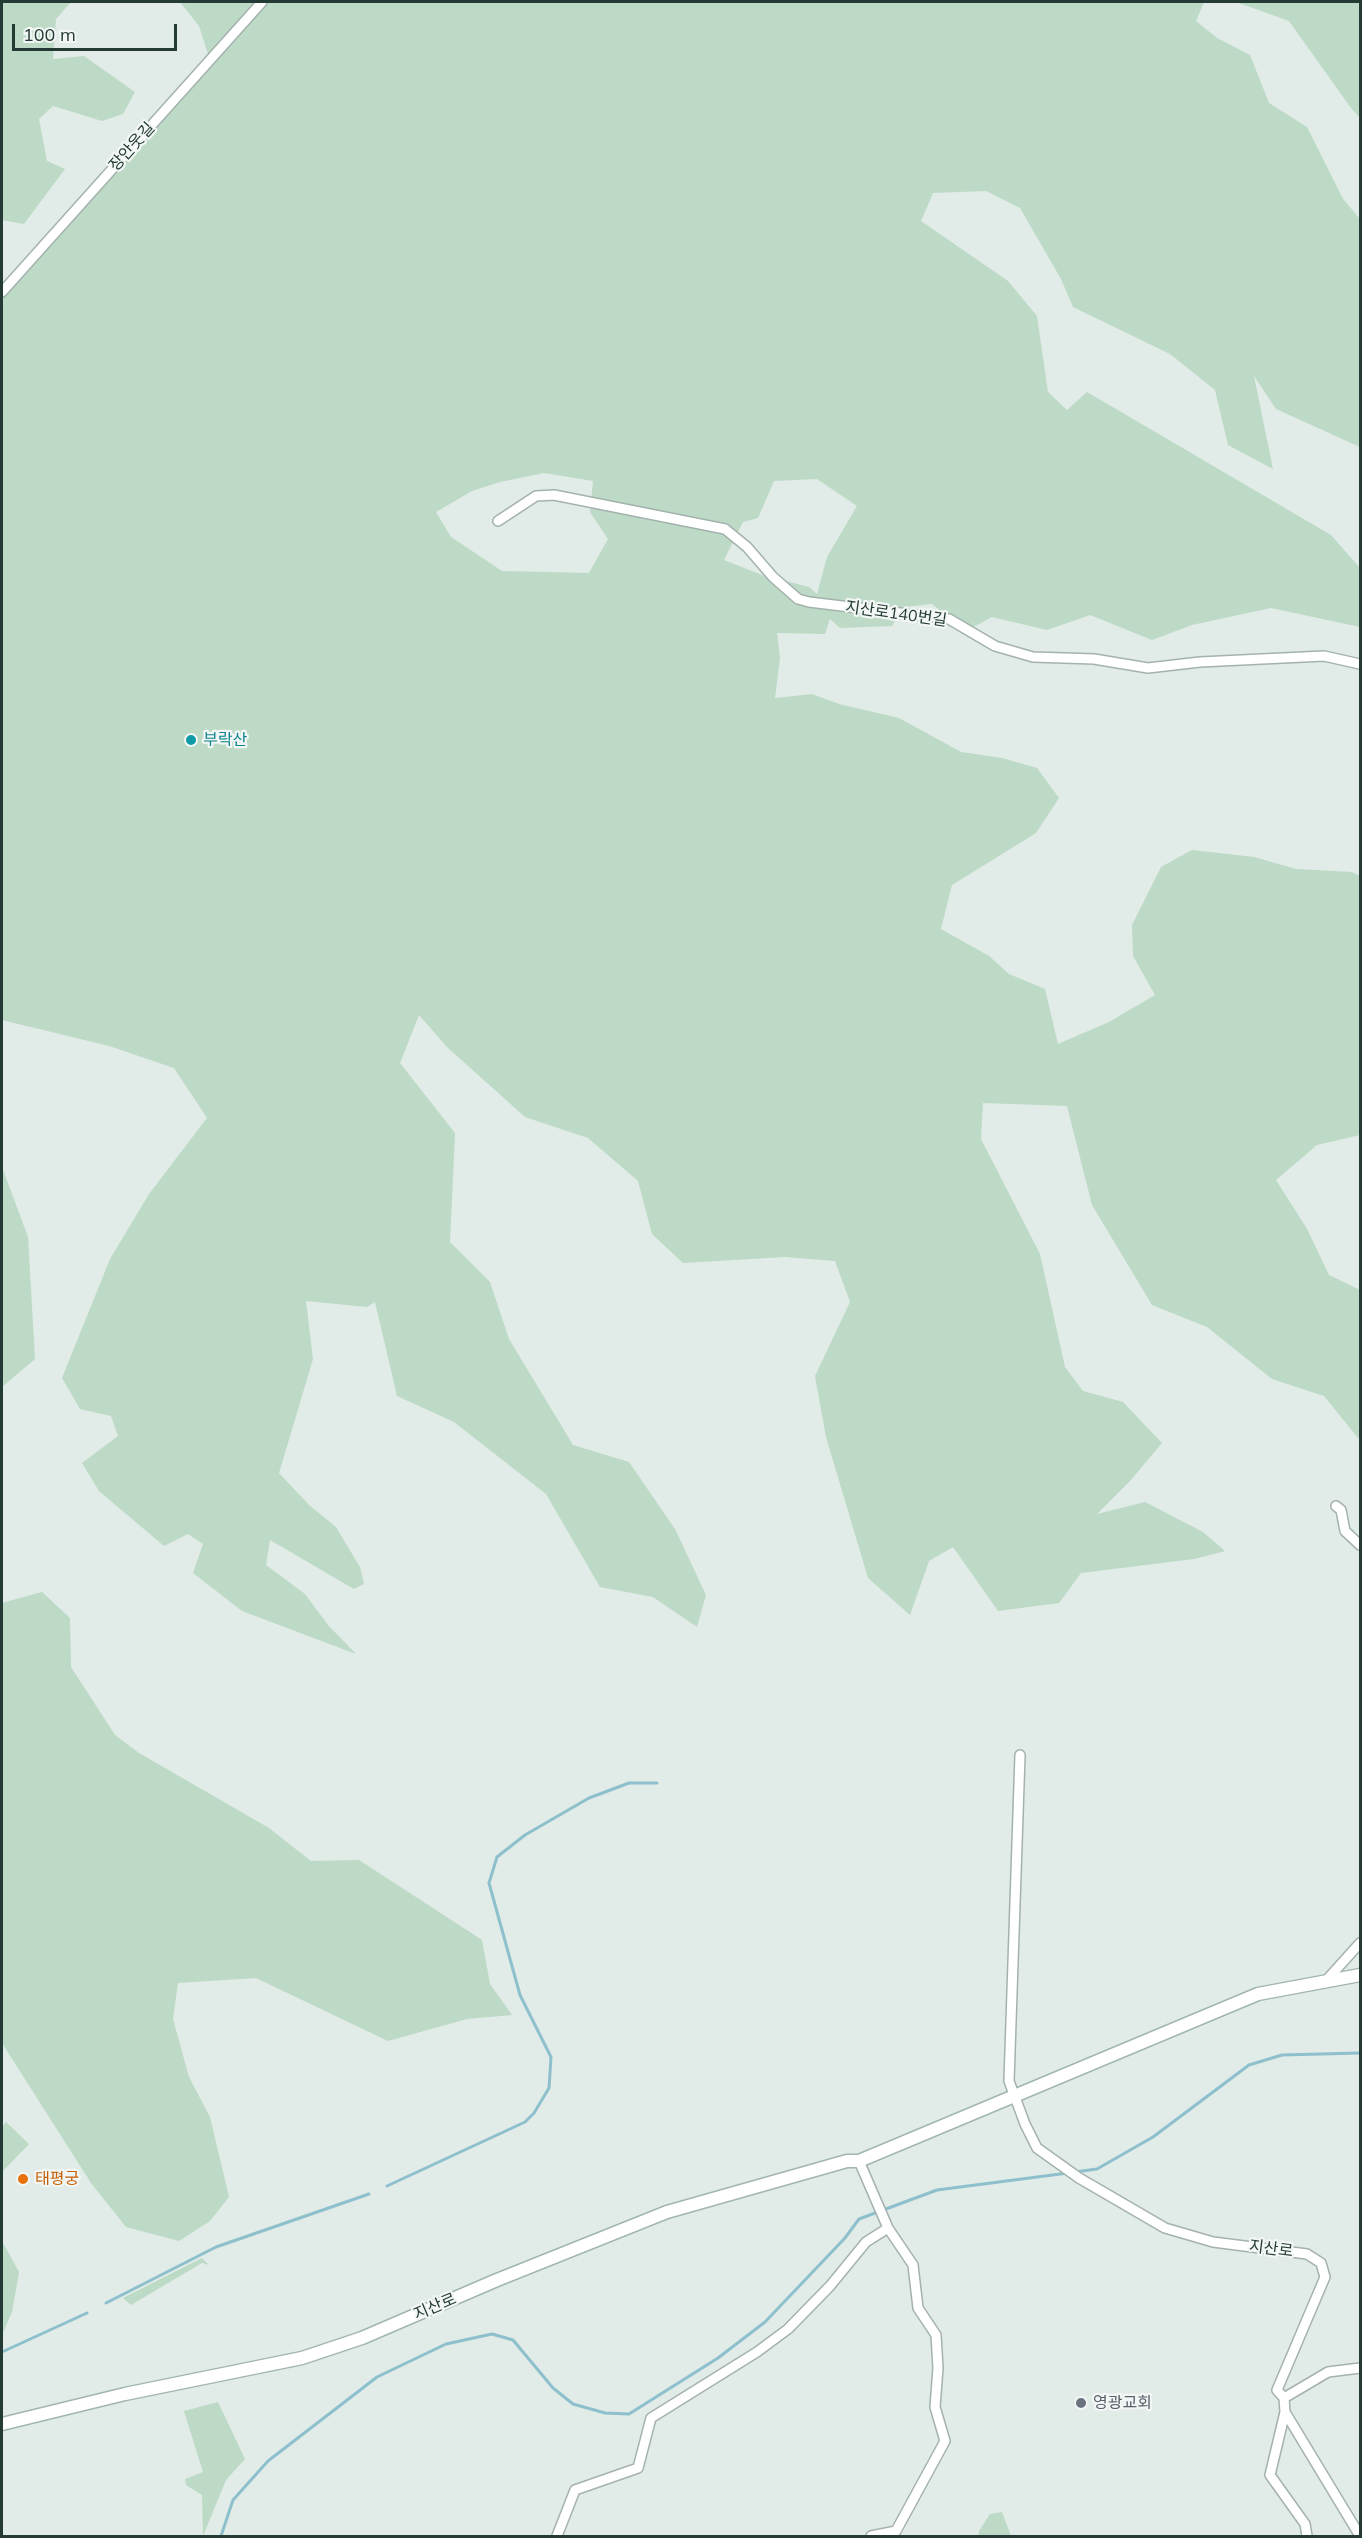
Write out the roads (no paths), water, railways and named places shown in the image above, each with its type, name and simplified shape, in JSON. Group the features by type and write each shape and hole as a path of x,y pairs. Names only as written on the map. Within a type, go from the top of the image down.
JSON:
{"main road":[{"name":"지산로","path":"2,2424 125,2394 302,2358 362,2338 497,2280 667,2212 847,2161 859,2161 1258,1994 1360,1976"}],"street":[{"name":"장안웃길","path":"2,292 262,2"},
{"name":"지산로140번길","path":"498,521 536,496 554,495 725,529 747,547 773,577 798,599 949,620 995,646 1033,657 1094,659 1148,668 1200,662 1324,656 1360,664"},
{"path":"1336,1506 1341,1510 1345,1531 1360,1545"},
{"path":"1016,2095 1010,2081 1020,1755"},
{"path":"1323,1983 1360,1942"},
{"name":"지산로","path":"1016,2095 1024,2124 1037,2148 1079,2178 1165,2229 1213,2242 1307,2253 1321,2263 1325,2277 1277,2390 1284,2398 1285,2412 1270,2475 1305,2524 1307,2536"},
{"path":"859,2161 888,2228 913,2265 918,2308 936,2336 938,2367 934,2407 945,2441 896,2531 871,2536"},
{"path":"557,2536 575,2490 638,2468 651,2418 757,2352 788,2329 830,2286 866,2242 888,2228"},
{"path":"1284,2398 1328,2372 1360,2368"},
{"path":"1285,2412 1360,2536"}],"waterway":[{"path":"387,2186 525,2122 534,2113 549,2088 551,2057 520,1995 489,1883 497,1857 525,1835 589,1798 629,1783 657,1783"},
{"path":"1075,2172 1097,2169 1153,2137 1249,2065 1282,2055 1360,2053"},
{"path":"221,2536 233,2500 268,2461 377,2377 446,2344 492,2334 513,2340 553,2388 573,2404 605,2413 629,2414 718,2358 765,2322 845,2238 859,2219 937,2190 1068,2173"},
{"path":"106,2303 216,2247 369,2194"},
{"path":"2,2352 87,2313"}],"place":[{"name":"부락산","path":"191,740"},
{"name":"태평궁","path":"23,2179"},
{"name":"영광교회","path":"1081,2403"}]}
